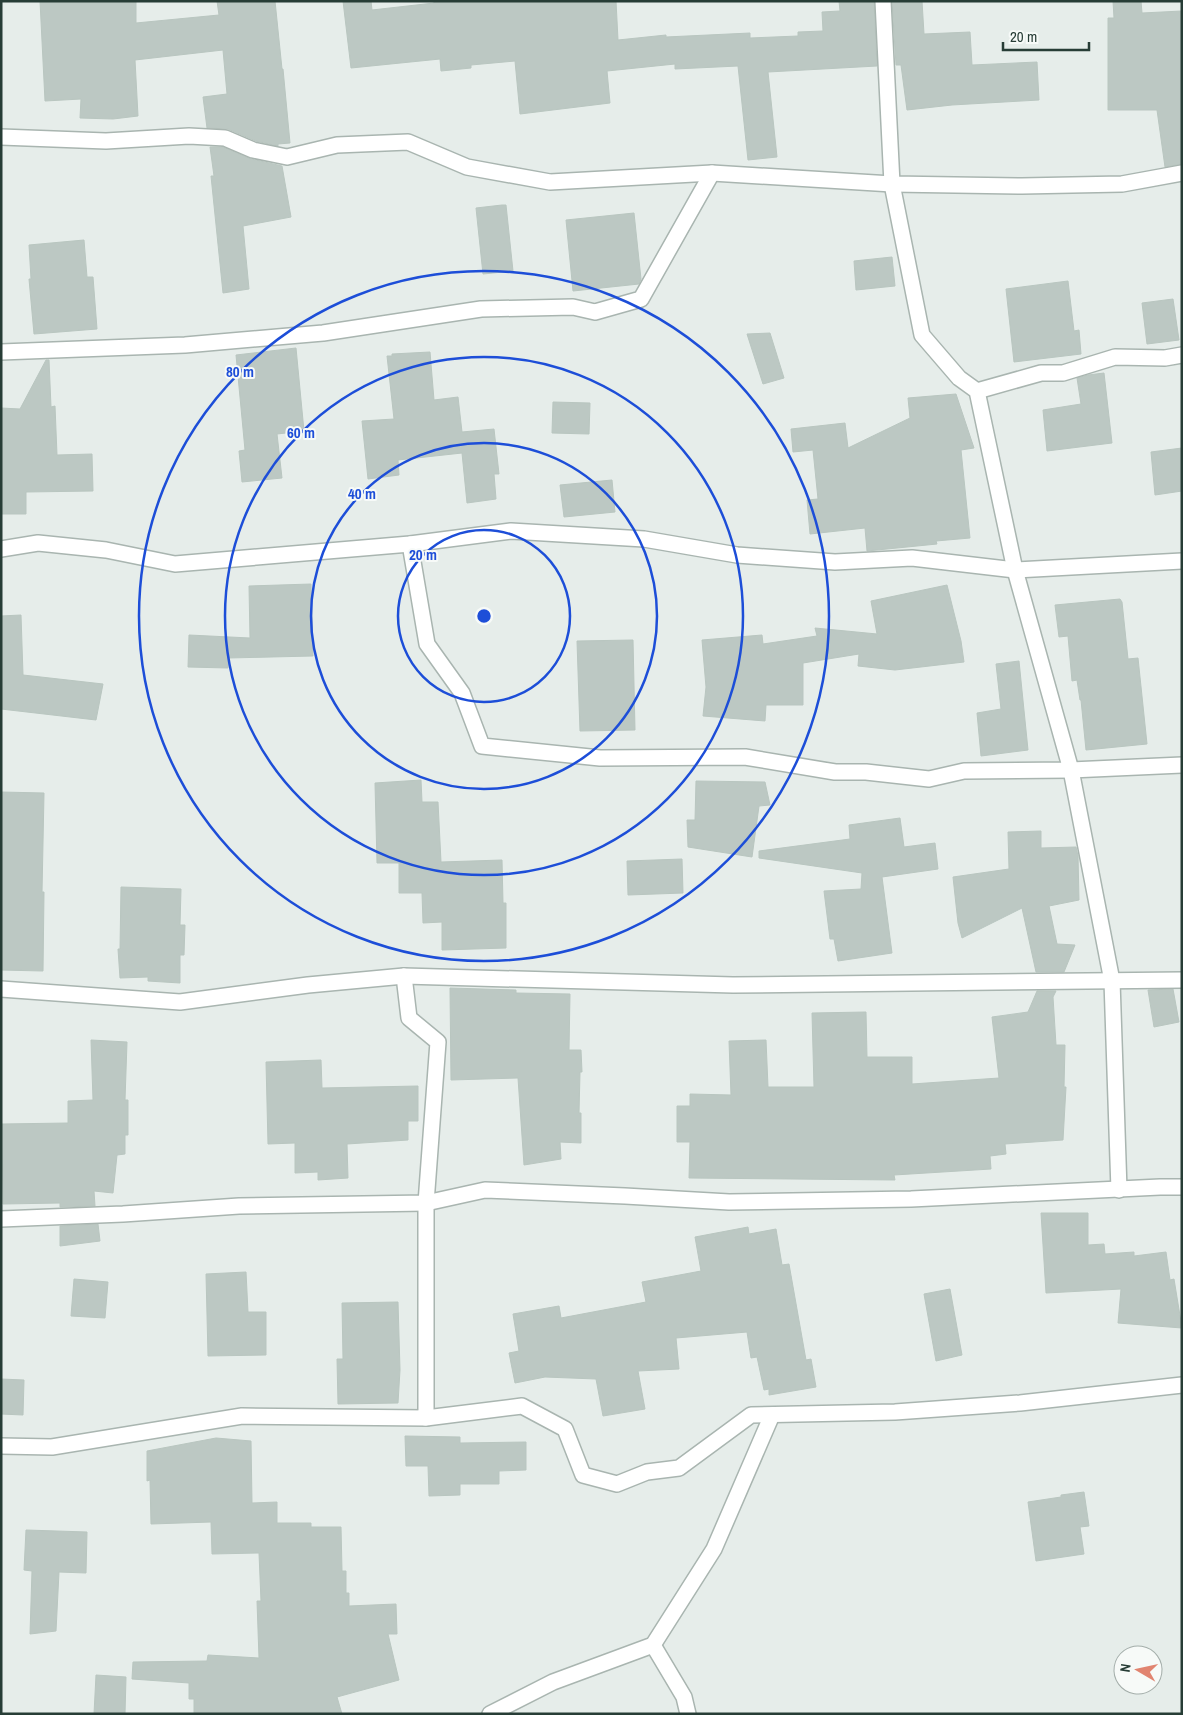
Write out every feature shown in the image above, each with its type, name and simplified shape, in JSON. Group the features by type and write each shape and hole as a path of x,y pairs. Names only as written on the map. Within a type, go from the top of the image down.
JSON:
{"street":[{"path":"883,1 892,184 922,335 959,378 977,391 1014,570 1071,770 1112,982 1119,1190"},
{"path":"1,136 106,141 189,136 224,138 253,150 287,157 336,145 408,142 467,167 550,182 712,173 892,184 1022,186 1122,184 1182,172"},
{"path":"1,352 185,345 323,333 481,309 573,307 595,312 641,300 712,173"},
{"path":"977,391 1042,373 1063,373 1115,357 1165,358 1182,355"},
{"path":"1,549 38,543 106,550 175,564 410,544 511,531 644,539 737,555 835,562 912,558 1014,570 1182,561"},
{"path":"410,544 427,644 462,693 482,746 600,758 745,758 835,772 866,772 929,779 964,771 1071,770 1182,765"},
{"path":"404,976 410,1018 438,1042 426,1203 426,1418"},
{"path":"1,989 180,1002 308,985 404,976 733,985 1182,980"},
{"path":"1,1219 123,1214 239,1206 426,1203 485,1190 729,1202 911,1199 1182,1187"},
{"path":"1,1446 52,1447 242,1416 426,1418 522,1406 565,1429 583,1475 617,1484 647,1472 679,1468 751,1416 895,1412 1011,1403 1182,1385"},
{"path":"490,1714 553,1682 653,1645 714,1549 772,1415"},
{"path":"653,1645 684,1697 688,1714"}],"building":[{"path":"40,1 136,1 136,23 219,15 217,1 275,1 290,143 278,144 278,146 256,141 228,129 207,128 203,97 227,94 223,50 135,60 138,116 113,119 80,118 81,99 45,101"},
{"path":"343,1 371,1 372,10 434,3 434,1 616,1 618,40 666,35 666,37 750,33 750,38 798,36 798,32 823,31 822,12 840,11 839,1 874,1 877,66 768,72 777,157 748,160 738,66 675,69 675,64 607,71 610,103 520,114 515,61 471,65 471,68 441,71 440,59 351,68"},
{"path":"892,1 922,1 924,34 970,32 972,65 1037,62 1039,100 952,105 907,110 901,65 896,65"},
{"path":"1113,1 1141,1 1142,13 1182,11 1182,164 1165,167 1157,110 1108,110 1108,18 1114,18"},
{"path":"210,147 223,147 251,159 282,166 291,217 243,226 249,289 223,293 211,176 214,176"},
{"path":"506,205 513,271 483,274 476,208"},
{"path":"634,213 641,279 639,284 573,291 566,220"},
{"path":"84,240 87,277 93,277 97,329 34,334 29,279 31,279 29,245"},
{"path":"892,257 895,286 856,290 854,261"},
{"path":"1068,281 1074,331 1079,330 1081,354 1014,362 1006,289"},
{"path":"1173,299 1179,340 1147,344 1142,303"},
{"path":"770,333 784,378 763,384 747,334"},
{"path":"296,348 304,431 277,434 282,478 242,482 239,451 245,450 236,355"},
{"path":"430,352 434,400 458,397 462,432 494,429 499,474 494,474 496,499 467,503 462,453 398,460 399,475 368,479 362,421 394,419 387,356 392,356 392,354"},
{"path":"46,360 49,360 51,407 55,406 57,455 92,454 93,491 26,492 26,514 1,514 1,408 20,409"},
{"path":"1104,373 1112,443 1047,451 1043,410 1081,404 1077,378"},
{"path":"956,394 974,448 961,450 970,538 936,541 937,544 867,551 865,528 810,534 807,500 818,499 813,450 793,452 791,429 845,423 848,448 910,418 908,398"},
{"path":"553,402 590,403 589,434 552,433"},
{"path":"1182,448 1182,491 1155,495 1151,452"},
{"path":"612,480 615,512 564,517 560,485"},
{"path":"311,584 313,656 228,658 228,668 188,667 189,635 250,638 249,586"},
{"path":"947,585 961,641 964,662 895,670 858,666 859,654 803,663 803,705 766,705 765,721 703,716 706,687 702,640 762,635 763,644 817,636 815,628 877,634 871,601"},
{"path":"1120,599 1122,602 1128,659 1138,658 1147,744 1086,750 1077,680 1072,681 1068,636 1059,637 1055,605"},
{"path":"21,615 23,675 103,684 96,720 1,709 1,616"},
{"path":"633,640 635,730 580,731 577,641"},
{"path":"1019,661 1028,750 981,756 977,713 1001,709 996,664"},
{"path":"421,780 422,802 438,802 441,862 502,860 503,903 506,903 506,948 442,950 442,922 423,923 422,893 399,893 399,863 377,863 375,783"},
{"path":"696,781 765,782 770,805 759,806 752,857 688,847 687,820 695,820"},
{"path":"1,792 44,793 43,971 1,970"},
{"path":"900,818 904,847 935,843 938,869 882,877 892,953 838,961 834,939 830,939 824,891 861,889 862,873 759,858 759,851 850,839 849,825"},
{"path":"1041,831 1041,848 1076,847 1078,856 1079,900 1049,906 1057,944 1075,945 1064,972 1036,972 1022,908 962,938 958,923 953,877 1009,869 1008,832"},
{"path":"682,859 683,893 628,895 627,861"},
{"path":"121,887 181,889 180,925 185,925 184,955 180,955 180,983 148,981 148,977 120,978 118,949 120,949"},
{"path":"450,988 516,990 516,993 570,994 569,1050 581,1050 582,1072 580,1072 579,1113 581,1113 581,1143 560,1142 561,1159 524,1165 518,1078 451,1080"},
{"path":"1173,989 1179,1022 1154,1027 1148,990"},
{"path":"1037,991 1056,991 1053,997 1056,1045 1065,1045 1064,1087 1066,1087 1063,1140 1005,1144 1006,1154 990,1156 991,1169 894,1175 895,1180 689,1178 690,1142 677,1142 677,1106 690,1106 690,1094 731,1095 729,1041 766,1040 768,1087 814,1087 812,1013 866,1012 867,1057 912,1057 912,1084 999,1078 992,1017 1028,1012"},
{"path":"91,1040 127,1042 125,1100 128,1100 128,1135 125,1135 125,1154 117,1155 113,1193 94,1191 95,1206 60,1207 60,1203 3,1204 2,1124 68,1123 68,1101 93,1100"},
{"path":"321,1060 322,1088 418,1086 418,1121 408,1121 408,1140 347,1144 348,1178 318,1180 318,1172 295,1173 295,1143 268,1144 266,1062"},
{"path":"1041,1213 1088,1213 1088,1245 1104,1244 1105,1254 1134,1252 1134,1256 1166,1252 1170,1280 1174,1279 1182,1328 1118,1323 1121,1289 1046,1293"},
{"path":"98,1224 100,1241 60,1246 60,1226"},
{"path":"748,1227 749,1234 776,1229 782,1265 789,1264 806,1360 811,1359 816,1387 769,1395 769,1389 764,1390 757,1357 751,1358 747,1332 676,1338 679,1369 638,1371 645,1409 603,1416 596,1379 545,1377 515,1383 509,1353 519,1351 513,1314 559,1306 561,1318 646,1302 642,1282 701,1271 695,1237"},
{"path":"246,1272 248,1312 266,1312 266,1355 208,1356 206,1274"},
{"path":"74,1279 108,1282 105,1318 71,1316"},
{"path":"950,1289 962,1355 936,1361 924,1294"},
{"path":"398,1302 400,1370 398,1403 338,1404 337,1359 343,1359 342,1303"},
{"path":"1,1379 24,1380 23,1415 1,1414"},
{"path":"405,1436 460,1437 460,1443 526,1442 526,1470 499,1471 499,1484 460,1484 460,1495 429,1496 428,1466 406,1466"},
{"path":"216,1438 251,1441 252,1503 277,1502 277,1523 311,1523 311,1527 341,1527 342,1571 346,1571 346,1593 349,1593 349,1606 396,1604 397,1634 388,1634 399,1680 337,1697 342,1714 194,1714 194,1699 189,1699 189,1683 132,1679 133,1662 207,1661 208,1655 259,1658 257,1601 261,1601 259,1553 212,1554 211,1522 151,1524 150,1480 147,1481 147,1451"},
{"path":"1084,1492 1089,1526 1080,1527 1084,1554 1036,1561 1028,1502"},
{"path":"26,1530 87,1532 86,1573 59,1572 56,1631 30,1634 32,1571 24,1570"},
{"path":"96,1675 126,1677 125,1714 94,1714"}]}
